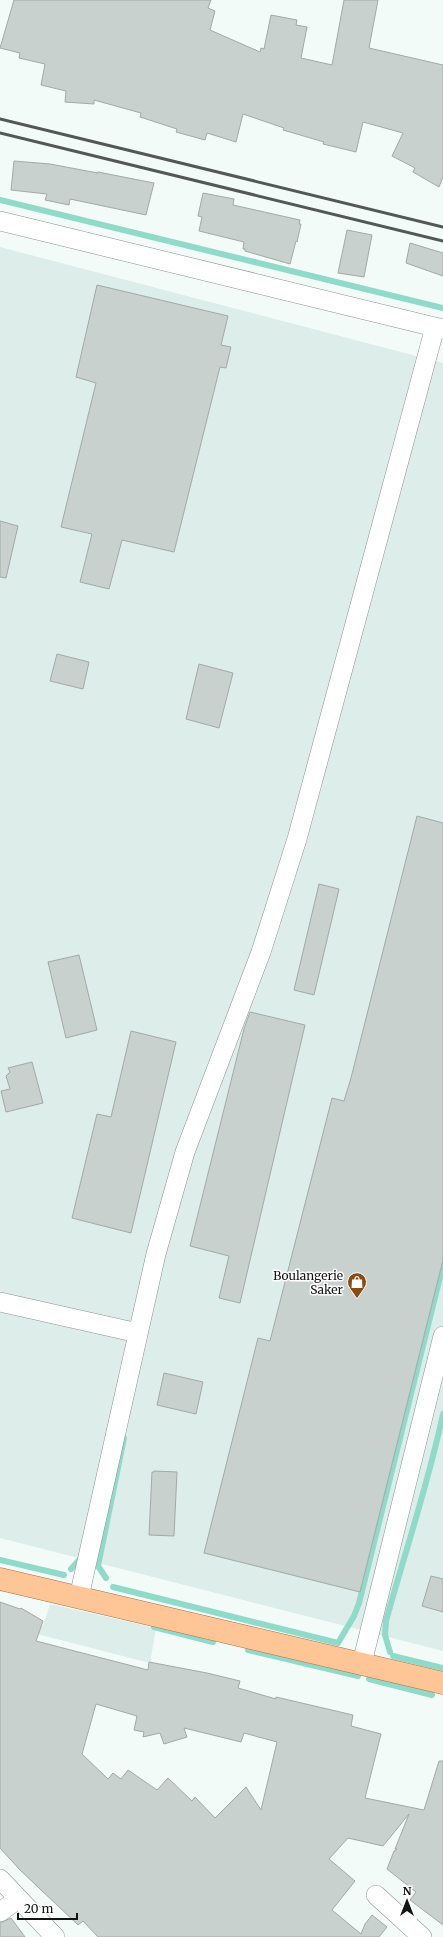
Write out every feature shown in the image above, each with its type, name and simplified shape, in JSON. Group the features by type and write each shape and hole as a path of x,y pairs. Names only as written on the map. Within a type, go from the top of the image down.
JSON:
{"main road":[{"path":"0,1579 443,1683"}],"street":[{"path":"0,221 439,328 295,846 261,952 185,1152 156,1254 79,1597"},
{"path":"0,1302 138,1333"},
{"path":"362,1663 443,1336"},
{"path":"0,1879 54,1937"},
{"path":"376,1895 409,1933"},
{"path":"0,1912 18,1898"}],"shaded area":[{"path":"0,247 443,363 443,1651 0,1538"},
{"path":"50,1604 156,1628 150,1663 37,1634 39,1626 43,1626"}],"building":[{"path":"14,0 211,0 208,8 215,11 210,30 260,52 261,48 264,49 271,15 297,20 296,25 307,27 301,58 332,65 344,0 378,0 369,48 443,65 443,177 439,187 413,172 415,168 392,156 403,133 363,122 356,152 323,144 324,142 283,130 284,128 243,114 236,142 207,133 205,140 176,132 177,129 140,117 141,113 94,100 94,104 65,102 66,91 41,85 45,64 19,58 20,53 0,48"},
{"path":"14,161 50,164 154,183 146,215 70,199 69,205 45,200 47,194 11,190"},
{"path":"203,193 234,199 233,205 300,220 299,224 301,224 297,242 296,241 290,264 245,251 245,249 243,249 244,242 199,231 202,217 198,216"},
{"path":"347,230 372,235 364,277 338,273"},
{"path":"410,243 443,253 443,276 406,263"},
{"path":"97,285 228,316 221,345 231,347 226,368 220,367 174,552 122,540 109,589 80,582 92,534 61,527 96,383 76,377"},
{"path":"0,521 18,526 6,578 0,577"},
{"path":"57,654 89,662 83,689 50,681"},
{"path":"199,664 233,673 219,728 186,719"},
{"name":"Boulangerie Saker","path":"417,816 443,823 443,1260 360,1592 204,1553 258,1338 270,1341 332,1098 344,1101 351,1078"},
{"path":"319,884 339,889 314,995 294,990"},
{"path":"79,955 97,1030 66,1038 48,962"},
{"path":"250,1012 305,1025 240,1303 219,1298 229,1256 190,1246 244,1029"},
{"path":"131,1031 176,1042 131,1233 72,1218 97,1114 111,1117"},
{"path":"32,1062 43,1103 6,1112 1,1091 10,1089 6,1076 10,1072 8,1068"},
{"path":"164,1373 203,1382 196,1414 157,1405"},
{"path":"152,1472 177,1472 174,1536 149,1535"},
{"path":"431,1576 443,1579 443,1612 422,1606"},
{"path":"0,1602 20,1609 21,1608 43,1621 36,1641 148,1670 149,1662 207,1673 240,1681 238,1688 276,1699 276,1697 353,1715 351,1726 381,1734 365,1798 424,1810 439,1761 443,1761 443,1925 410,1900 416,1892 387,1869 394,1851 397,1849 395,1849 409,1814 383,1846 348,1838 329,1859 355,1881 332,1910 361,1934 365,1924 372,1915 387,1927 379,1937 98,1937 83,1921 78,1925 20,1870 0,1848","holes":["96,1704 137,1716 134,1730 144,1732 143,1737 160,1733 164,1744 187,1737 184,1728 241,1742 244,1733 277,1742 261,1810 246,1787 215,1818 195,1797 192,1801 168,1778 157,1790 128,1770 121,1779 113,1773 108,1779 82,1754"]},
{"path":"11,1918 25,1937 0,1937 0,1923"}],"waterway":[{"path":"0,200 443,308"},
{"path":"113,1587 338,1643 354,1616 359,1603 443,1265"},
{"path":"390,1652 385,1635 386,1621 423,1493 443,1414"},
{"path":"106,1578 98,1566 124,1438"},
{"path":"71,1569 80,1559"},
{"path":"0,1560 64,1575"},
{"path":"154,1627 213,1642"},
{"path":"248,1650 358,1676"},
{"path":"393,1656 443,1668"},
{"path":"369,1679 432,1695"}],"railway":[{"path":"0,119 443,227"},
{"path":"0,133 443,241"}],"place":[{"name":"Boulangerie Saker","path":"357,1299"}]}
